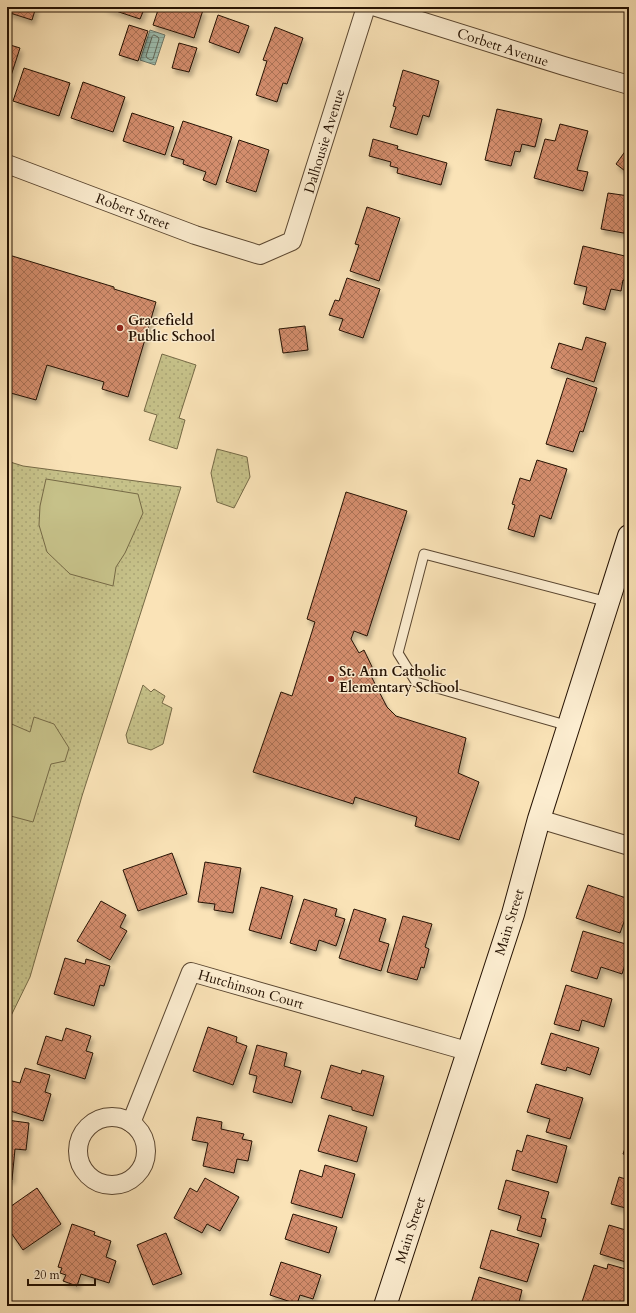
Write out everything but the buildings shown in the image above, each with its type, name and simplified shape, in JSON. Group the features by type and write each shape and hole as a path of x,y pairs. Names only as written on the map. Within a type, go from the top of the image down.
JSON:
{"main road":[{"name":"Main Street","path":"385,1306 467,1051 513,914 539,819 629,536"}],"street":[{"name":"Dalhousie Avenue","path":"260,255 292,241 366,7"},
{"name":"Corbett Avenue","path":"376,7 629,85"},
{"name":"Robert Street","path":"7,164 195,235 260,255"},
{"path":"539,819 629,846"},
{"name":"Hutchinson Court","path":"131,1123 191,972 467,1051"}],"lane":[{"path":"569,726 416,682 398,653 424,554 608,602"}],"shaded area":[{"path":"162,354 196,365 179,418 185,420 177,449 149,440 157,415 144,411"},
{"path":"217,449 247,457 250,477 234,508 217,502 211,473"},
{"path":"7,461 23,466 181,487 82,796 30,977 7,1024"},
{"path":"46,479 138,494 143,513 125,553 116,567 113,586 70,574 47,552 39,525 40,506"},
{"path":"143,685 151,692 154,689 165,696 162,703 172,708 163,744 151,750 128,743 126,735"},
{"path":"34,717 54,724 69,748 65,761 51,764 33,822 7,815 7,722 30,732"}],"water":[{"path":"150,30 165,35 155,65 140,60"}],"place":[{"name":"Gracefield Public School","path":"120,328"},
{"name":"St. Ann Catholic Elementary School","path":"331,679"}]}
